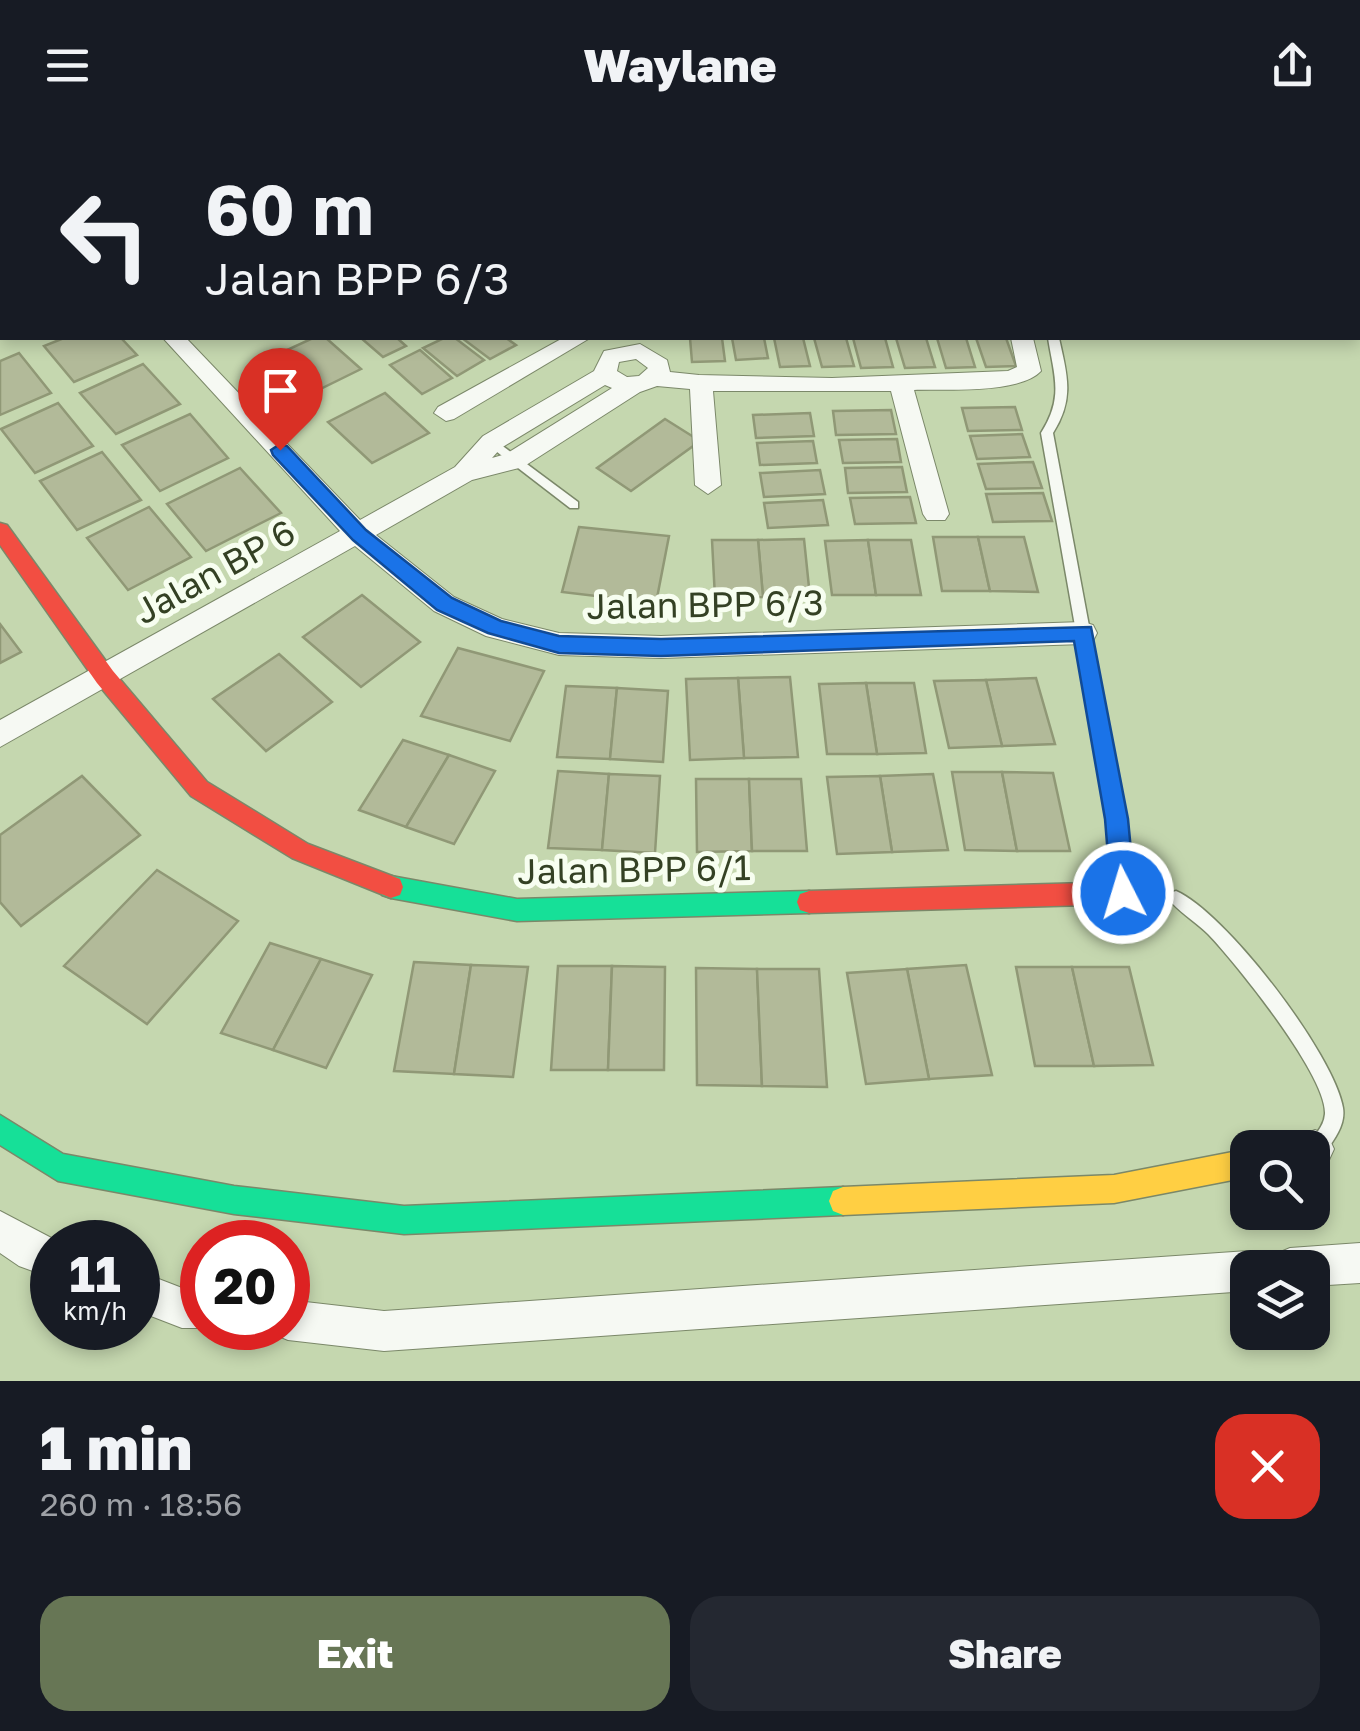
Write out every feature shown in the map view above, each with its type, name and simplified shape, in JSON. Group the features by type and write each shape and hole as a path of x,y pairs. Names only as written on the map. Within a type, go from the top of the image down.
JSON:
{"street":[{"name":"Jalan BPP 6/3","path":"176,340 360,535 444,604 496,628 559,644 661,647 1083,632"},
{"path":"446,412 578,340"},
{"path":"584,340 609,365 616,382 701,384 900,383 1022,376 1030,365 1023,340"},
{"path":"630,351 649,354 659,365 644,382 514,461 464,473 492,442 540,414 630,351"},
{"path":"900,383 936,514"},
{"path":"701,384 708,485"},
{"path":"540,414 560,432"},
{"name":"Jalan BP 6","path":"0,735 464,473"},
{"name":"Jalan BPP 6/1","path":"0,530 104,676 200,788 300,851 394,888 518,910 1123,893"},
{"path":"0,1129 58,1166 234,1200 404,1220 1114,1188 1230,1165"},
{"path":"0,1230 30,1247"},
{"path":"1330,1265 1360,1262"},
{"path":"310,1323 384,1331 1230,1271"}],"lane":[{"path":"1053,340 1064,393 1060,414 1047,433 1116,819 1123,893"},
{"path":"492,442 574,505"},
{"path":"1176,898 1190,906 1228,943 1315,1062 1335,1112 1330,1130"}],"building":[{"path":"59,340 123,340 137,355 74,382 44,346"},
{"path":"309,340 328,340 361,369 302,398 263,361"},
{"path":"363,340 399,340 406,346 383,357"},
{"path":"440,340 458,340 484,360 457,376 423,348"},
{"path":"465,340 509,340 516,345 490,359"},
{"path":"690,340 722,340 725,361 692,362"},
{"path":"732,340 764,340 768,358 736,360"},
{"path":"774,340 804,340 810,366 780,367"},
{"path":"815,340 847,340 854,366 822,367"},
{"path":"854,340 886,340 893,367 861,368"},
{"path":"897,340 927,340 935,367 905,368"},
{"path":"938,340 967,340 975,367 946,368"},
{"path":"977,340 1007,340 1016,366 986,367"},
{"path":"420,350 452,378 422,394 390,365"},
{"path":"19,353 51,393 0,415 0,361"},
{"path":"143,364 180,404 116,434 80,393"},
{"path":"385,393 429,433 372,463 328,422"},
{"path":"58,403 93,446 35,473 1,429"},
{"path":"1015,407 1022,430 968,431 962,408"},
{"path":"891,410 896,434 836,435 833,411"},
{"path":"810,413 814,436 756,438 753,415"},
{"path":"190,414 228,458 160,491 122,445"},
{"path":"665,419 700,441 631,491 597,468"},
{"path":"1022,434 1030,457 977,459 970,436"},
{"path":"897,439 901,462 843,463 839,440"},
{"path":"813,441 817,463 760,465 757,443"},
{"path":"102,452 141,500 77,530 40,481"},
{"path":"1033,462 1042,488 986,489 978,464"},
{"path":"902,467 907,492 848,493 845,468"},
{"path":"240,468 281,513 206,551 167,504"},
{"path":"820,470 825,494 764,497 760,473"},
{"path":"1043,493 1052,521 993,522 986,494"},
{"path":"910,497 916,523 855,524 850,498"},
{"path":"823,500 828,525 768,528 764,503"},
{"path":"149,507 191,557 128,590 87,538"},
{"path":"579,527 669,536 656,603 562,592"},
{"path":"933,537 978,537 990,591 942,591"},
{"path":"978,537 1024,537 1038,592 990,591"},
{"path":"804,539 810,597 763,597 758,540"},
{"path":"712,540 758,540 763,597 715,598"},
{"path":"868,540 876,595 832,595 825,541"},
{"path":"868,540 911,540 921,595 876,595"},
{"path":"362,595 420,642 361,687 303,637"},
{"path":"0,624 21,652 0,663"},
{"path":"458,648 544,671 510,741 421,716"},
{"path":"279,654 332,702 266,751 213,699"},
{"path":"790,677 798,757 744,758 738,678"},
{"path":"738,678 744,758 690,760 686,679"},
{"path":"1036,678 1055,744 1002,746 986,680"},
{"path":"986,680 1002,746 949,748 934,681"},
{"path":"866,683 914,683 926,753 877,754"},
{"path":"866,683 877,754 827,754 819,684"},
{"path":"566,686 617,688 610,759 557,757"},
{"path":"617,688 668,691 663,762 610,759"},
{"path":"403,740 449,755 406,827 359,810"},
{"path":"449,755 495,771 454,844 406,827"},
{"path":"558,771 609,774 602,850 548,848"},
{"path":"952,772 1002,772 1017,851 965,850"},
{"path":"1002,772 1053,773 1070,851 1017,851"},
{"path":"609,774 660,776 655,853 602,850"},
{"path":"933,774 948,850 892,852 880,776"},
{"path":"82,776 140,835 21,926 0,902 0,835"},
{"path":"880,776 892,852 837,854 827,777"},
{"path":"696,779 749,779 752,851 697,852"},
{"path":"749,779 801,779 807,851 752,851"},
{"path":"157,870 238,921 147,1024 64,966"},
{"path":"270,943 321,959 273,1050 221,1033"},
{"path":"321,959 372,975 326,1068 273,1050"},
{"path":"414,962 471,965 454,1074 394,1071"},
{"path":"471,965 528,967 513,1077 454,1074"},
{"path":"966,965 992,1075 929,1079 907,969"},
{"path":"558,966 612,966 608,1070 551,1070"},
{"path":"612,966 665,967 664,1070 608,1070"},
{"path":"1016,967 1072,967 1094,1066 1035,1066"},
{"path":"1072,967 1129,967 1153,1065 1094,1066"},
{"path":"696,968 757,969 762,1086 697,1085"},
{"path":"757,969 819,969 827,1087 762,1086"},
{"path":"907,969 929,1079 866,1084 847,973"}],"traffic: fast":[{"path":"391,887 517,910 809,902"},
{"path":"0,1129 58,1167 234,1200 404,1220 843,1201"}],"traffic: slow":[{"path":"843,1201 1114,1189 1230,1166"}],"traffic: jam":[{"path":"0,530 105,677 199,789 300,851 391,887"},
{"path":"809,902 1123,893"}],"route":[{"path":"280,450 360,535 444,604 496,628 559,644 661,647 1083,632 1116,819 1123,893"}]}
